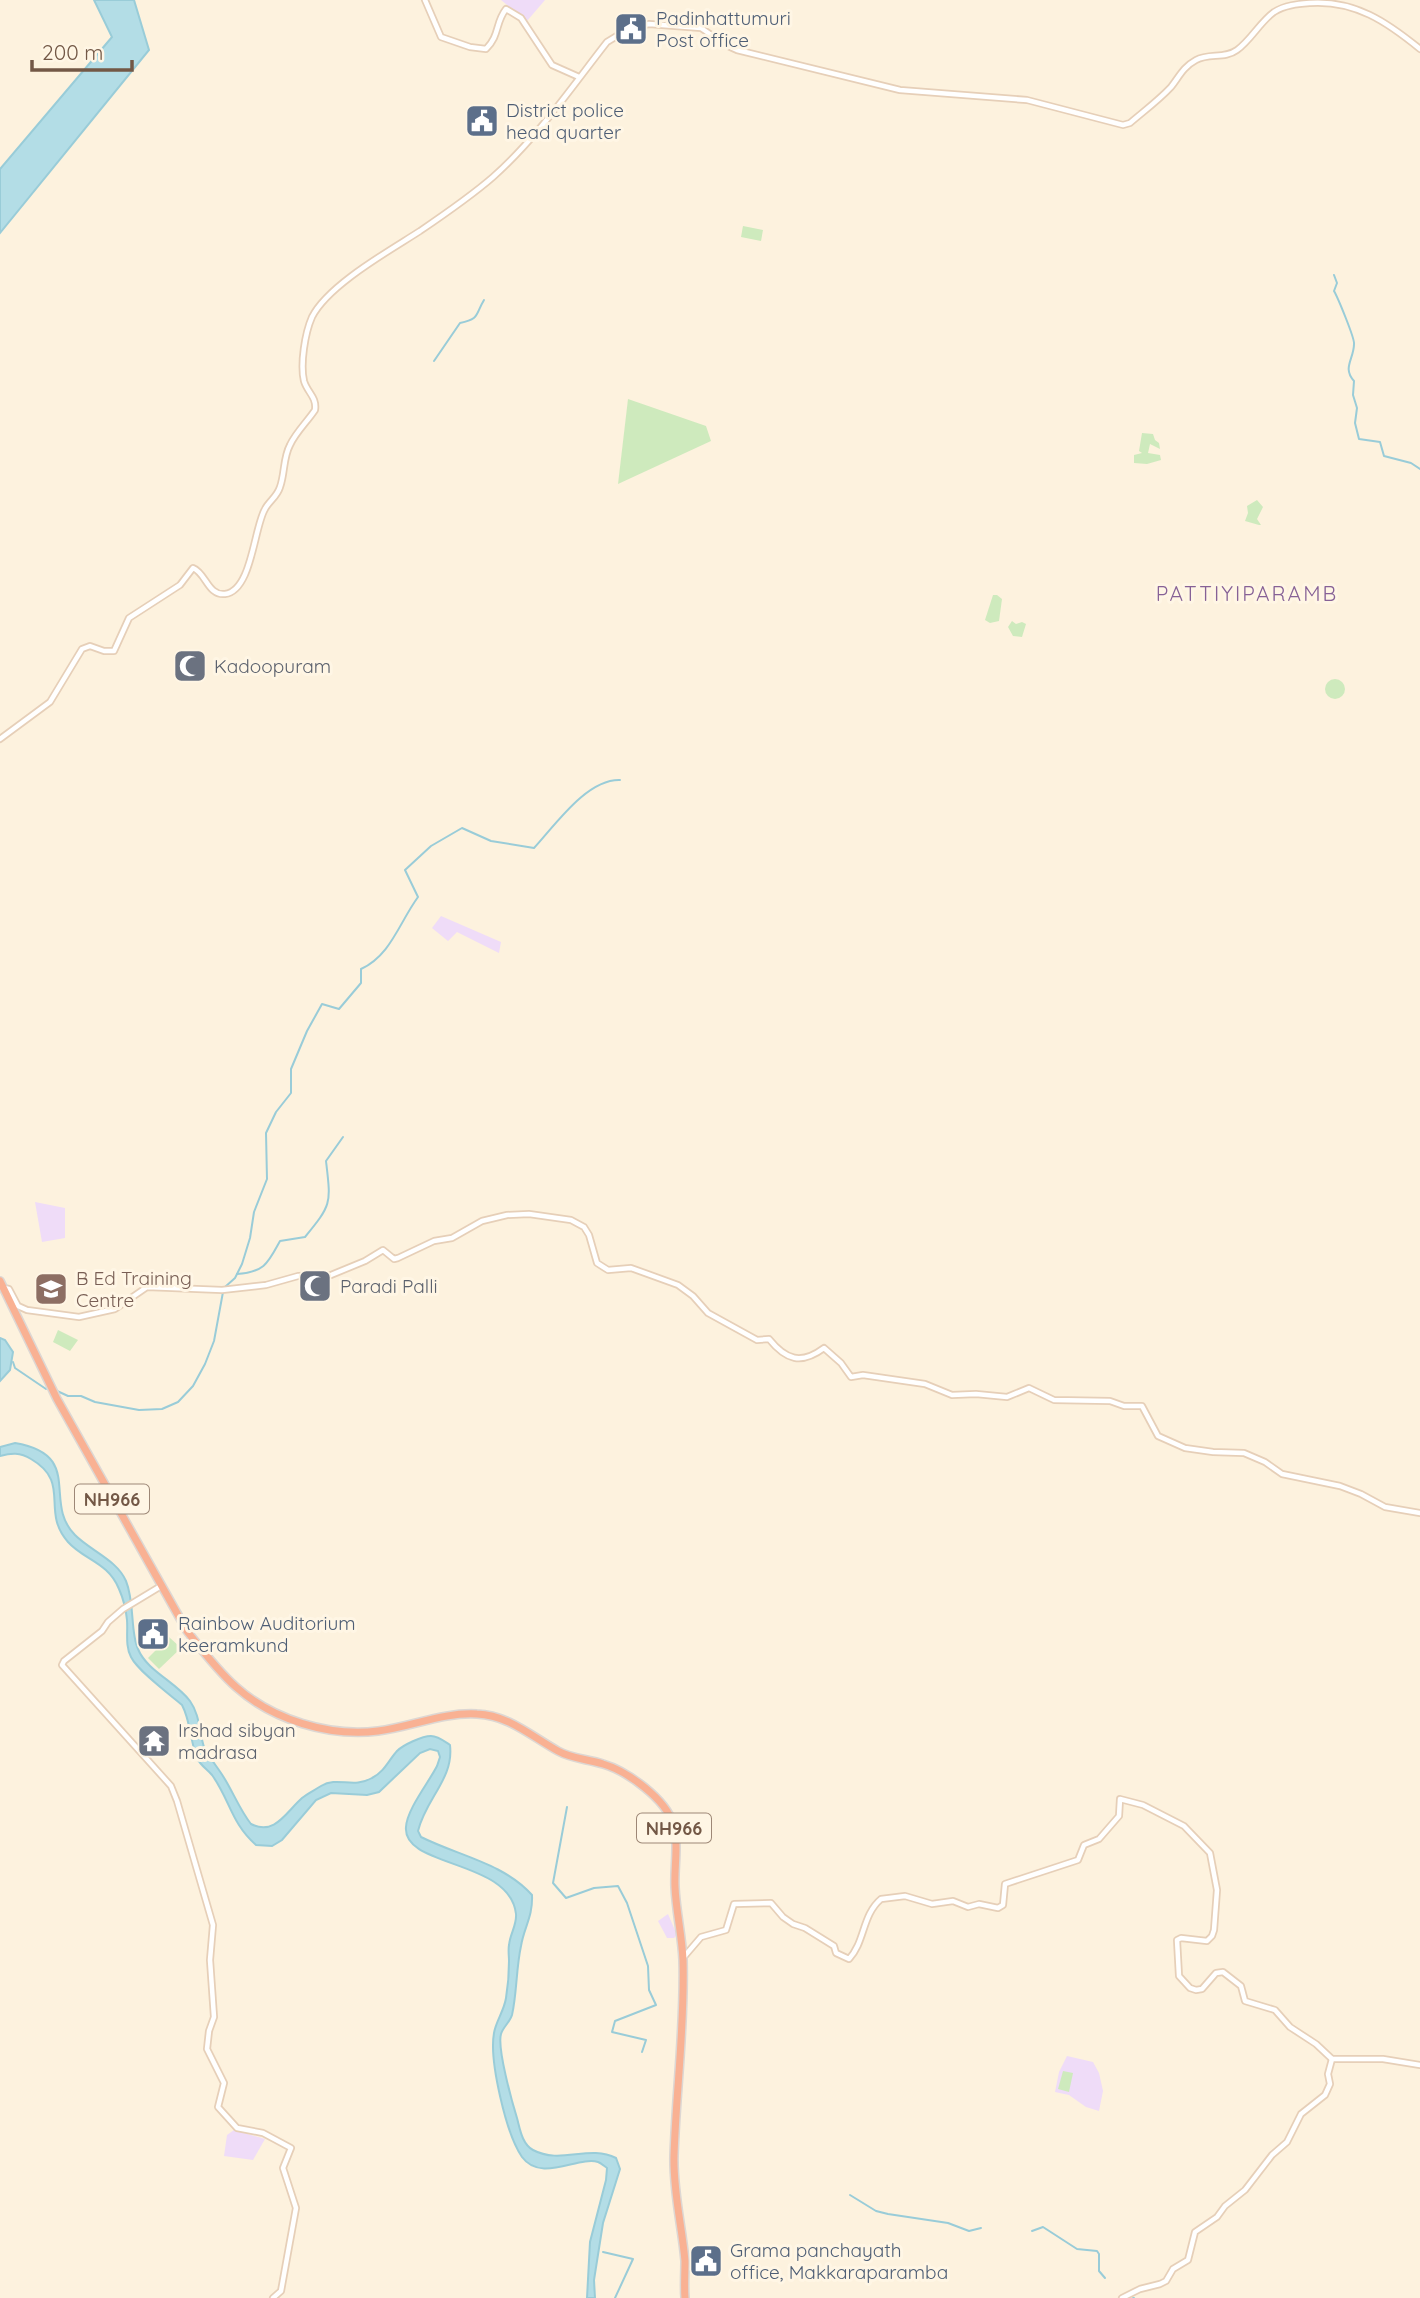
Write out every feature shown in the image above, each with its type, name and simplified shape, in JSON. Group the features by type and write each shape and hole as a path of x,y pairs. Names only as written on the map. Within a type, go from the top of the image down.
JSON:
{"highway":[{"name":"NH966","path":"2,1285 57,1399 187,1631 211,1661 250,1698 281,1715 326,1729 360,1733 392,1729 446,1716 485,1715 518,1726 572,1757 610,1766 643,1786 669,1814 676,1834 675,1884 683,1958 674,2160 675,2196 685,2259 685,2298"}],"main road":[{"path":"425,0 441,37 470,47 486,49 495,40 501,15 506,9 525,23 552,65 579,76"},
{"path":"0,739 50,702 82,649 90,646 107,652 114,651 129,618 180,585 193,568 199,570 208,585 220,593 229,593 241,583 265,508 279,491 285,456 315,410 316,403 306,386 303,373 307,336 318,308 325,299 368,265 492,177 517,154 607,42 630,28 649,24 701,28 737,50 838,76 867,80 900,90 1027,100 1124,125 1171,87 1180,71 1187,66 1207,56 1237,50 1275,12 1295,4 1327,1 1360,9 1386,23 1420,49"},
{"path":"2,1285 9,1289 18,1306 27,1310 79,1317 115,1309 147,1287 222,1290 266,1285 298,1276 331,1275 365,1261 383,1250 398,1258 434,1241 452,1238 482,1221 508,1215 548,1215 571,1220 584,1227 597,1263 608,1270 631,1268 678,1285 693,1296 708,1313 757,1340 769,1339 776,1348 793,1358 804,1359 824,1348 841,1363 851,1377 861,1375 925,1384 953,1395 1007,1397 1029,1388 1054,1400 1110,1401 1124,1406 1142,1406 1158,1436 1185,1448 1244,1453 1265,1462 1282,1474 1340,1486 1385,1507 1420,1513"},
{"path":"161,1586 123,1608 102,1631 62,1665 171,1786 177,1801 213,1924 210,1960 214,2017 209,2031 208,2049 224,2083 218,2107 237,2128 263,2133 291,2148 283,2168 296,2208 281,2291 273,2298"},
{"path":"683,1958 701,1937 726,1930 734,1904 771,1903 783,1917 834,1946 836,1953 849,1959 865,1927 869,1912 881,1899 905,1896 932,1904 953,1901 968,1907 979,1904 998,1908 1003,1905 1006,1884 1078,1860 1084,1844 1100,1839 1119,1816 1120,1799 1132,1801 1184,1826 1210,1853 1217,1890 1212,1936 1207,1941 1181,1938 1177,1940 1179,1976 1184,1982 1196,1990 1202,1989 1216,1973 1223,1972 1241,1986 1245,2001 1275,2010 1290,2027 1311,2040 1332,2059 1383,2059 1420,2065"},
{"path":"1122,2298 1166,2281 1173,2269 1188,2260 1195,2232 1217,2217 1225,2206 1245,2190 1272,2155 1287,2142 1301,2114 1325,2095 1330,2084 1328,2074 1332,2059"}],"shaded area":[{"path":"501,0 545,0 527,21"},
{"path":"441,916 501,942 499,953 457,932 448,941 432,928"},
{"path":"35,1202 65,1208 65,1238 42,1242"},
{"name":"B Ed Training Centre","path":"43,1280 60,1283 59,1299 40,1296"},
{"path":"668,1914 677,1935 674,1938 667,1938 658,1921"},
{"path":"1067,2056 1093,2062 1103,2091 1099,2111 1086,2107 1069,2095 1055,2092 1059,2072"},
{"path":"234,2130 265,2139 253,2160 224,2156 227,2135"}],"green space":[{"path":"743,226 763,230 761,241 741,237"},
{"path":"628,399 706,426 711,441 618,484"},
{"path":"1142,433 1153,434 1160,449 1150,444 1148,453 1160,455 1161,460 1147,464 1134,463 1134,455 1142,453 1139,451"},
{"path":"1257,500 1263,507 1257,519 1261,525 1245,521 1247,506"},
{"path":"993,595 1002,599 999,621 990,623 985,620"},
{"path":"1012,621 1026,624 1022,637 1013,636 1008,627"},
{"path":"1335,679 1342,682 1345,689 1342,696 1335,699 1328,696 1325,689 1328,682"},
{"path":"58,1330 78,1340 70,1351 53,1342"},
{"path":"169,1637 181,1648 159,1669 148,1658"},
{"path":"1063,2071 1073,2073 1069,2092 1058,2089"}],"water":[{"path":"94,0 134,0 149,50 0,233 0,169 112,37"},
{"path":"0,1338 5,1340 13,1352 10,1370 0,1381"},
{"path":"15,1443 36,1449 49,1458 56,1469 66,1522 81,1541 110,1561 122,1574 129,1590 134,1634 142,1657 190,1701 198,1718 204,1747 251,1824 259,1827 273,1825 304,1796 327,1783 358,1782 372,1778 397,1751 418,1739 434,1736 450,1745 448,1768 422,1819 418,1831 421,1837 508,1875 532,1895 531,1910 519,1955 512,2015 502,2031 500,2041 522,2136 529,2147 543,2154 606,2154 616,2158 620,2169 603,2223 594,2280 595,2298 587,2298 590,2242 607,2168 598,2162 590,2161 549,2168 530,2164 522,2157 510,2132 496,2078 493,2045 495,2029 506,1998 509,1947 516,1918 509,1896 496,1883 478,1873 437,1858 409,1840 407,1820 437,1766 440,1757 438,1751 430,1749 420,1753 379,1792 367,1795 331,1793 316,1800 282,1840 272,1846 256,1845 241,1828 212,1775 198,1760 182,1705 147,1675 131,1657 127,1644 126,1612 119,1589 109,1573 74,1548 60,1530 50,1478 43,1468 23,1455 0,1456 0,1447"}],"waterway":[{"path":"1334,275 1337,283 1334,291 1354,341 1349,372 1354,381 1353,395 1357,408 1355,423 1359,439 1380,442 1384,456 1411,463 1420,469"},
{"path":"434,361 460,323 474,318 484,300"},
{"path":"225,1287 235,1278 242,1264 254,1212 267,1179 266,1133 276,1112 291,1093 291,1069 307,1031 322,1004 339,1009 361,983 361,969 380,956 394,937 418,897 405,870 431,846 462,828 491,841 534,848 584,795 596,787 620,780"},
{"path":"237,1274 260,1268 269,1261 280,1241 305,1237 314,1226 325,1210 329,1195 326,1161 343,1137"},
{"path":"55,1390 68,1396 81,1396 95,1402 139,1410 162,1409 178,1402 193,1386 205,1364 214,1341 223,1292"},
{"path":"13,1362 15,1368 46,1389"},
{"path":"567,1807 553,1883 566,1898 594,1888 618,1886 627,1903 648,1966 649,1990 656,2005 615,2021 612,2032 646,2040 642,2052"},
{"path":"850,2195 876,2211 948,2223 969,2231 981,2228"},
{"path":"1032,2231 1043,2227 1077,2249 1097,2251 1099,2271 1105,2278"},
{"path":"603,2252 633,2259 615,2298"}],"place":[{"name":"Padinhattumuri Post office","path":"631,29"},
{"name":"District police head quarter","path":"482,121"},
{"name":"Kadoopuram","path":"190,666"},
{"name":"Paradi Palli","path":"315,1286"},
{"name":"B Ed Training Centre","path":"51,1289"},
{"name":"Rainbow Auditorium keeramkund","path":"153,1634"},
{"name":"Irshad sibyan madrasa","path":"154,1741"},
{"name":"Grama panchayath office, Makkaraparamba","path":"706,2261"}],"district":[{"name":"PATTIYIPARAMB","path":"1247,593"}]}
